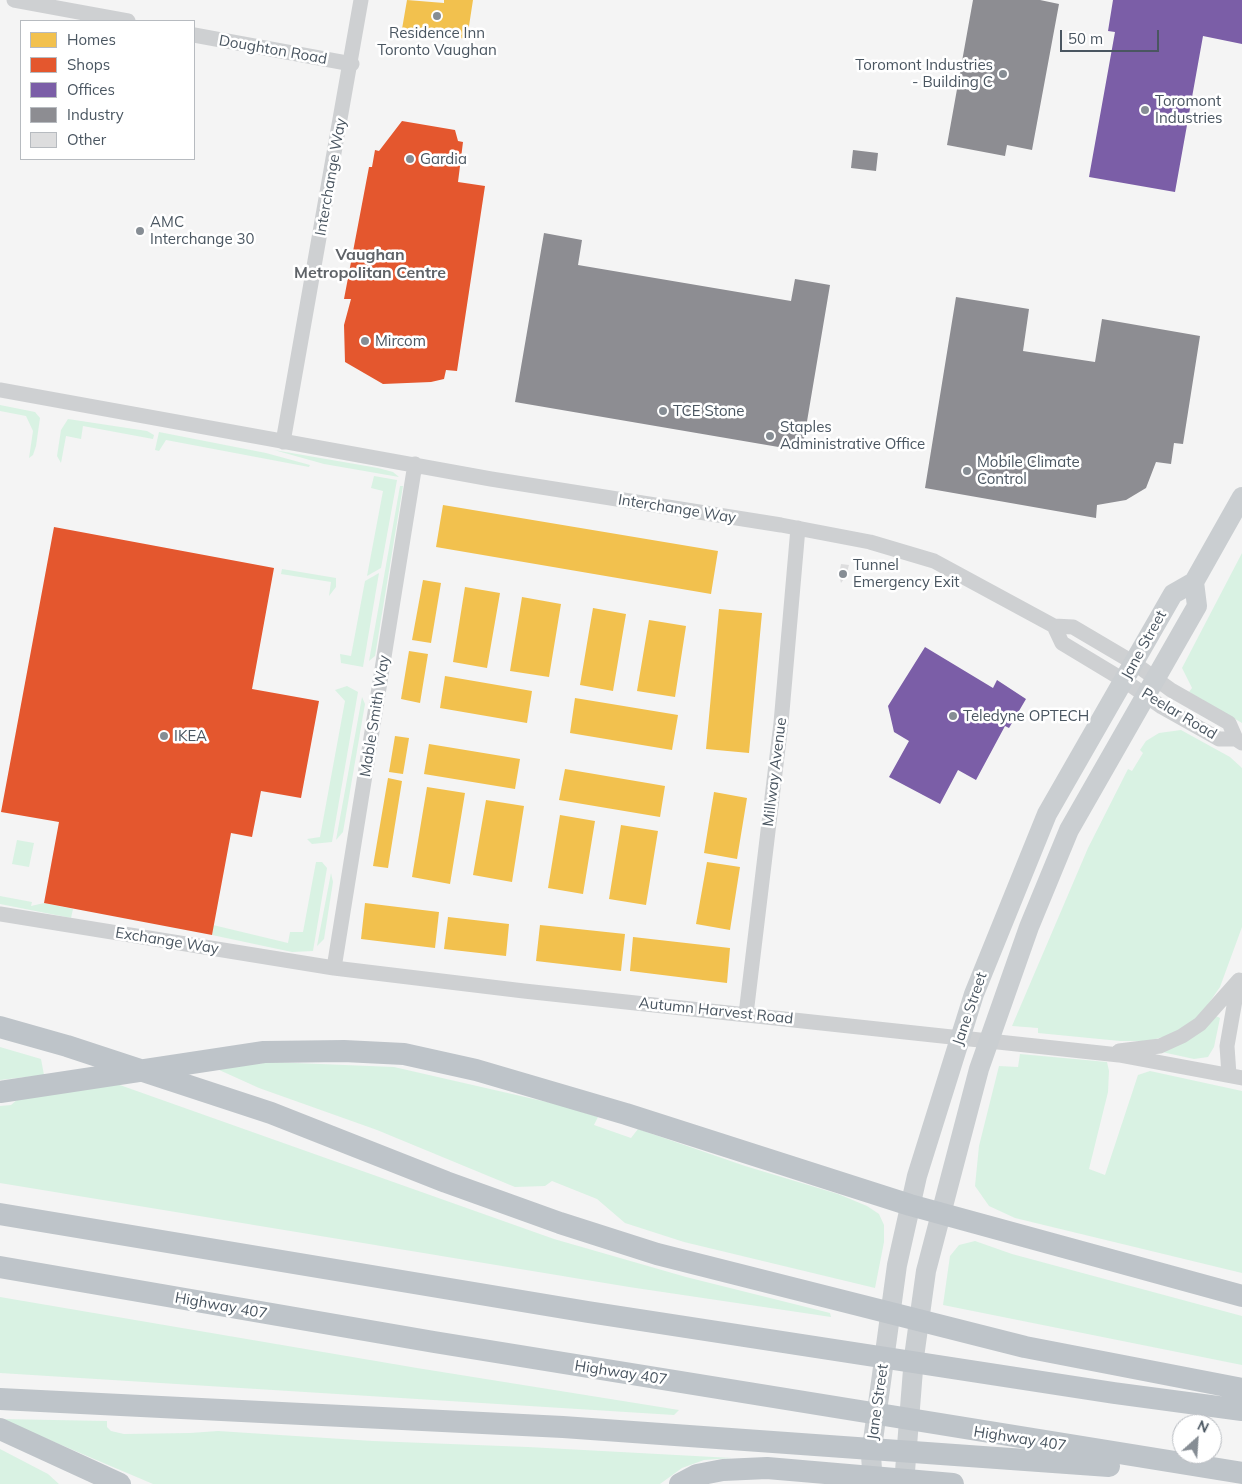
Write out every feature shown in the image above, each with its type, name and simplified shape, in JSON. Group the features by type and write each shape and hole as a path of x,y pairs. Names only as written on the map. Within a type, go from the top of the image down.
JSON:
{"highway":[{"path":"0,1027 67,1046 271,1113 446,1182 560,1223 657,1254 1025,1347 1242,1389"},
{"path":"6,1091 264,1052 344,1051 404,1054 476,1070 626,1114 910,1205 1242,1296"},
{"path":"0,1214 588,1312 1114,1393 1242,1410"},
{"name":"Highway 407","path":"0,1268 444,1344 1242,1474"},
{"path":"0,1399 553,1426 1242,1474"},
{"path":"0,1429 120,1484"},
{"path":"866,1484 871,1455"},
{"path":"680,1484 697,1475 723,1470 767,1468 953,1484"}],"main road":[{"name":"Jane Street","path":"872,1484 871,1455 897,1265 916,1176 974,994 1047,814 1125,681 1173,594 1194,582 1242,497"},
{"name":"Jane Street","path":"904,1484 914,1358 926,1271 980,1069 1029,927 1069,830 1152,688 1197,606 1194,582"}],"street":[{"path":"14,0 123,20"},
{"name":"Interchange Way","path":"283,442 362,0"},
{"name":"Doughton Road","path":"195,35 352,64"},
{"name":"Interchange Way","path":"0,390 491,479 798,528 870,542 934,561 1054,626 1073,626 1134,663 1152,688"},
{"name":"Mable Smith Way","path":"334,968 415,464"},
{"name":"Millway Avenue","path":"746,1014 781,723 798,528"},
{"name":"Interchange Way","path":"1054,626 1062,643 1125,681"},
{"name":"Peelar Road","path":"1125,681 1152,688 1162,707 1218,739 1239,742"},
{"name":"Exchange Way","path":"0,914 334,968"},
{"name":"Autumn Harvest Road","path":"334,968 524,991 1098,1054"},
{"path":"1098,1054 1160,1046 1182,1036 1200,1024 1241,976"},
{"path":"1098,1054 1235,1076 1227,1046 1241,976"}],"green space":[{"path":"0,405 35,412 40,418 36,446 33,455 29,458 33,431 26,416 0,411"},
{"path":"68,419 147,431 154,435 153,439 83,426 81,439 66,436 61,463 57,456 61,430"},
{"path":"159,432 266,453 310,465 309,467 166,440 159,451 155,450"},
{"path":"274,450 378,468 393,472 399,477 324,464"},
{"path":"374,476 397,480 381,568 367,576 383,491 371,488"},
{"path":"400,486 403,486 375,656 369,661"},
{"path":"1242,553 1242,723 1189,692 1192,688 1182,668"},
{"path":"282,569 336,578 336,587 329,596 331,582 281,574"},
{"path":"379,573 363,667 341,663 340,654 351,656 365,581"},
{"path":"347,686 358,692 332,842 312,844 307,839 320,837 345,701 335,690"},
{"path":"362,697 365,704 343,832 336,840"},
{"path":"1181,730 1230,757 1242,768 1242,927 1220,987 1198,1019 1171,1035 1147,1041 1120,1041 1038,1033 1038,1028 1012,1026 1088,848 1128,769 1132,771 1143,753 1140,750 1146,741 1159,733"},
{"path":"17,840 34,843 29,867 12,864"},
{"path":"316,862 322,862 327,868 313,951 292,952 212,935 213,925 288,943 290,932 303,932"},
{"path":"331,873 333,882 324,939 317,946"},
{"path":"0,896 32,902 31,906 44,903 73,909 71,918 0,904"},
{"path":"1216,1016 1220,1018 1214,1047 1208,1057 1194,1059 1162,1052"},
{"path":"0,1047 41,1059 44,1075 0,1080"},
{"path":"1020,1054 1107,1062 1109,1071 1108,1092 1089,1169 1105,1175 1138,1075 1150,1071 1242,1091 1242,1273 1015,1218 989,1206 975,1186 979,1146 999,1066 1018,1067"},
{"path":"271,1062 394,1067 560,1105 598,1117 594,1125 631,1138 638,1129 745,1166 838,1194 867,1206 879,1214 884,1225 884,1242 875,1288 684,1242 625,1223 597,1199 552,1181 545,1186 515,1187 377,1130 259,1088 217,1069"},
{"path":"117,1084 554,1239 686,1277 830,1313 831,1317 629,1287 0,1183 0,1106 11,1105 18,1099"},
{"path":"975,1241 1012,1254 1242,1316 1242,1365 943,1305 950,1256 959,1245"},
{"path":"0,1297 417,1368 679,1410 674,1415 0,1373"},
{"path":"0,1419 107,1421 107,1427 111,1431 124,1434 218,1431 373,1441 732,1458 704,1460 682,1468 660,1484 153,1484"},
{"path":"0,1449 48,1474 59,1484 0,1484"}],"building: Homes":[{"name":"Residence Inn Toronto Vaughan","path":"407,0 444,3 444,0 473,0 467,39 402,29"},
{"path":"443,505 718,551 711,594 436,547"},
{"path":"423,580 441,583 431,643 412,640"},
{"path":"465,587 500,593 487,668 453,662"},
{"path":"522,597 561,604 549,677 510,671"},
{"path":"593,608 626,614 613,691 580,685"},
{"path":"719,609 762,613 749,753 706,749"},
{"path":"649,620 686,626 675,697 637,691"},
{"path":"409,651 428,654 420,703 401,699"},
{"path":"445,676 532,691 527,723 440,708"},
{"path":"575,698 678,715 672,750 570,733"},
{"path":"395,736 409,738 403,774 389,772"},
{"path":"429,744 520,759 515,789 424,774"},
{"path":"565,769 665,786 660,817 559,800"},
{"path":"388,778 402,781 388,868 373,866"},
{"path":"427,787 465,793 450,884 412,877"},
{"path":"714,792 747,798 737,859 704,853"},
{"path":"486,800 524,806 512,882 473,875"},
{"path":"560,815 595,821 583,894 548,888"},
{"path":"621,825 658,831 646,905 609,899"},
{"path":"707,862 740,867 730,930 696,924"},
{"path":"365,903 439,912 435,948 361,939"},
{"path":"448,917 509,924 506,956 444,949"},
{"path":"540,925 625,934 621,971 536,961"},
{"path":"633,937 730,948 727,983 630,971"}],"building: Shops":[{"path":"402,121 455,130 458,141 463,142 458,182 485,186 457,371 446,370 444,379 431,382 383,384 345,362 344,325 351,299 344,299 369,167 372,167 375,150 379,151"},
{"name":"IKEA","path":"54,527 274,568 252,689 319,701 301,798 261,791 252,837 231,833 212,935 44,903 59,822 1,812"}],"building: Offices":[{"name":"Toromont Industries","path":"1113,0 1242,0 1242,44 1203,36 1175,192 1089,177 1115,32 1108,31"},
{"name":"Teledyne OPTECH","path":"925,647 993,688 997,680 1026,699 1009,728 1005,726 976,780 958,770 940,804 889,777 909,741 894,732 888,706"}],"building: Industry":[{"name":"Toromont Industries - Building C","path":"973,0 1040,0 1059,4 1032,150 1007,145 1005,156 947,145"},
{"path":"853,150 878,153 876,171 851,168"},
{"path":"544,233 582,240 578,265 791,301 795,279 830,285 802,451 515,402"},
{"path":"956,297 1029,309 1023,351 1095,362 1102,319 1200,336 1183,444 1174,443 1171,464 1156,462 1146,488 1126,500 1097,505 1096,518 925,488"}],"building: Other":[{"name":"Tunnel Emergency Exit","path":"841,564 849,565 846,576 841,583 839,575"}],"place":[{"name":"Residence Inn Toronto Vaughan","path":"437,16"},
{"name":"Toromont Industries - Building C","path":"1003,74"},
{"name":"Toromont Industries","path":"1145,110"},
{"name":"Gardia","path":"410,159"},
{"name":"AMC Interchange 30","path":"140,231"},
{"name":"Mircom","path":"365,341"},
{"name":"TCE Stone","path":"663,411"},
{"name":"Staples Administrative Office","path":"770,436"},
{"name":"Mobile Climate Control","path":"967,471"},
{"name":"Tunnel Emergency Exit","path":"843,574"},
{"name":"Teledyne OPTECH","path":"953,716"},
{"name":"IKEA","path":"164,736"}],"district":[{"name":"Vaughan Metropolitan Centre","path":"370,264"}]}
